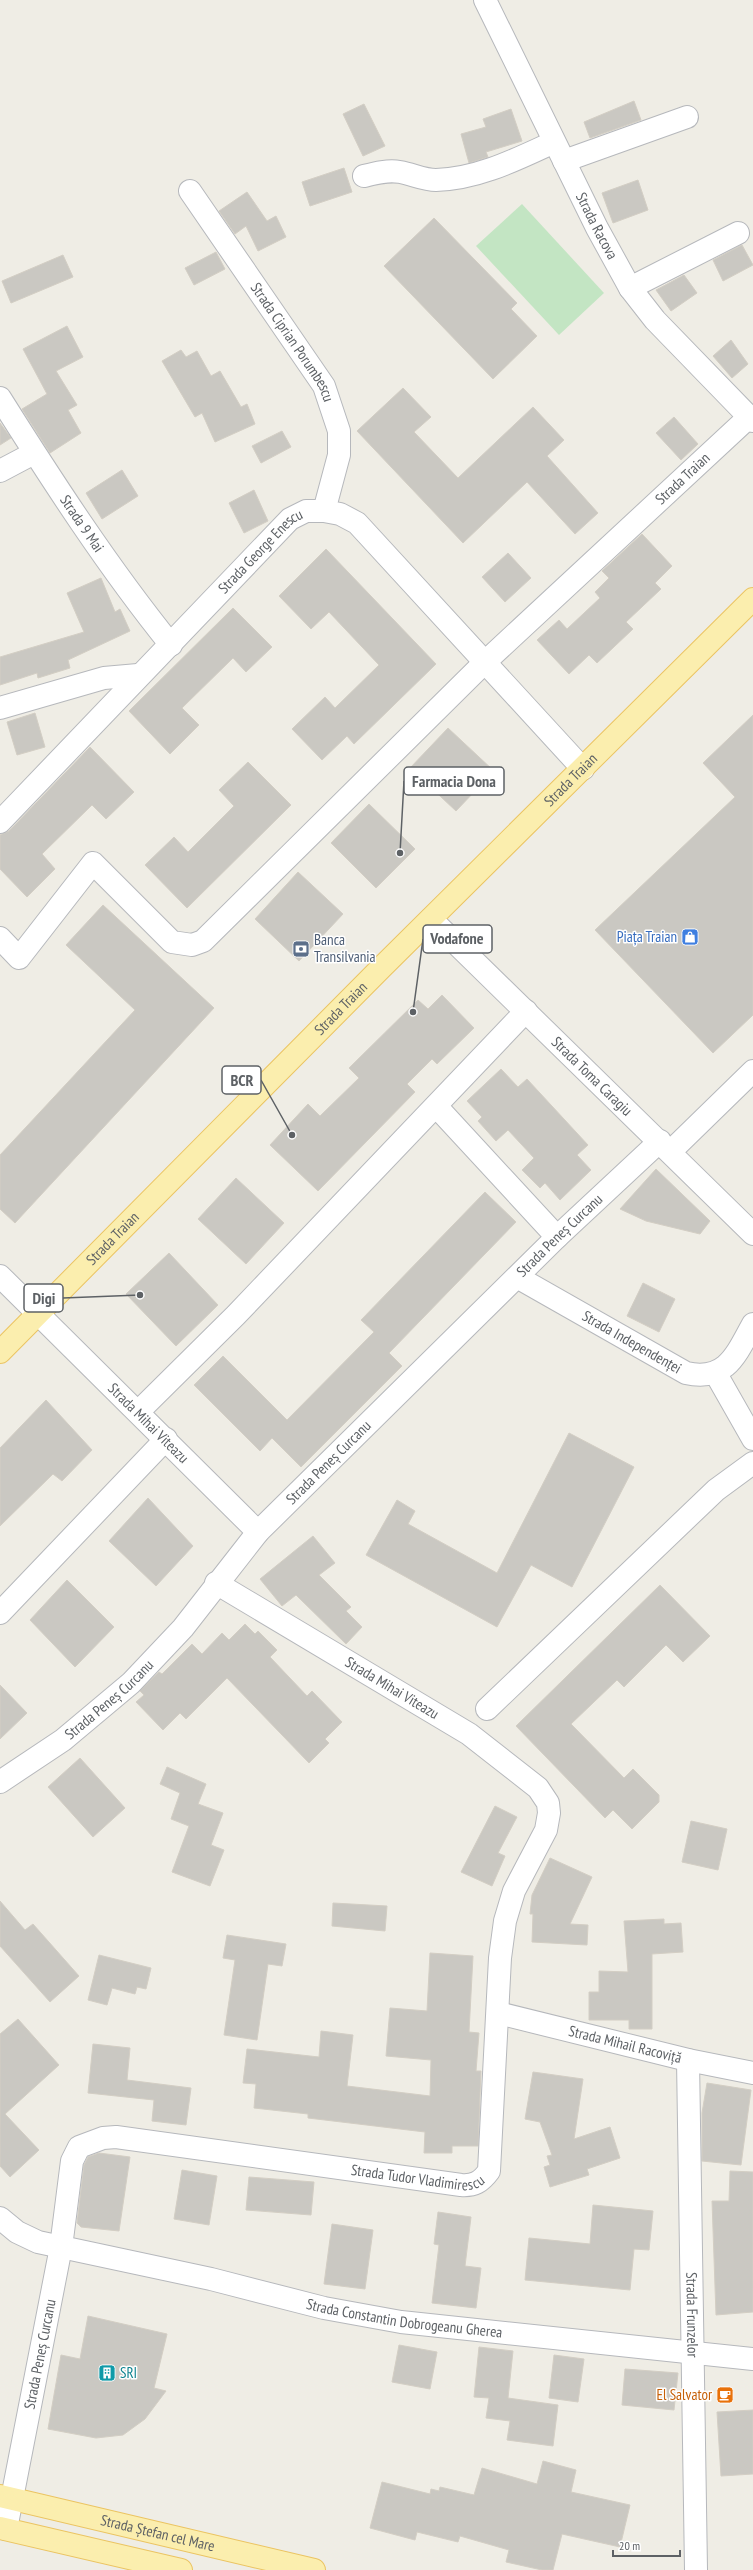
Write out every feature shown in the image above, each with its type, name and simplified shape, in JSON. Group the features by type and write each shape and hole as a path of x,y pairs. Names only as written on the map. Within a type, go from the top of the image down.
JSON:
{"main road":[{"name":"Strada Traian","path":"0,1352 431,919 753,599"},
{"name":"Strada Ștefan cel Mare","path":"6,2497 314,2570"},
{"name":"Strada Ștefan cel Mare","path":"3,2528 181,2570"}],"street":[{"name":"Strada Racova","path":"484,0 554,142 630,288 655,320 751,419"},
{"path":"564,161 687,116"},
{"path":"364,176 384,171 400,172 434,180 473,175 505,164 554,142"},
{"name":"Strada Ciprian Porumbescu","path":"190,191 324,386 339,430 339,455 324,511"},
{"path":"630,288 738,233"},
{"name":"Strada 9 Mai","path":"0,398 34,452 135,601 171,645"},
{"name":"Strada Traian","path":"0,938 19,958 93,863 172,942 192,945 203,941 484,663 751,419"},
{"path":"0,471 34,452"},
{"name":"Strada George Enescu","path":"0,822 138,675 171,645 262,545 290,519 306,511 324,511 340,514 357,523 583,769"},
{"path":"0,708 104,678 138,675"},
{"name":"Strada Toma Caragiu","path":"431,919 665,1146 753,1234"},
{"path":"138,1412 236,1315 526,1011"},
{"name":"Strada Peneș Curcanu","path":"0,1782 63,1740 131,1683 183,1628 216,1583 258,1532 557,1237 753,1072"},
{"path":"436,1106 557,1237"},
{"name":"Strada Mihai Viteazu","path":"0,1276 39,1312 258,1532"},
{"name":"Strada Independenței","path":"517,1277 686,1374 702,1377 716,1374"},
{"path":"753,1324 738,1350 716,1374 753,1439"},
{"path":"0,1613 166,1439"},
{"path":"487,1709 716,1490 753,1463"},
{"name":"Strada Mihai Viteazu","path":"216,1583 469,1734 538,1788 548,1803 550,1813"},
{"name":"Strada Tudor Vladimirescu","path":"61,2246 72,2161 80,2147 103,2138 116,2137 461,2185 471,2186 482,2180 489,2171 500,1958 505,1921 514,1891 546,1830 550,1813"},
{"name":"Strada Mihail Racoviță","path":"498,2013 688,2060 753,2073"},
{"name":"Strada Frunzelor","path":"688,2060 691,2352 696,2570"},
{"path":"0,2218 17,2232 31,2239 61,2246"},
{"name":"Strada Peneș Curcanu","path":"3,2528 6,2497 61,2246"},
{"name":"Strada Constantin Dobrogeanu Gherea","path":"61,2246 211,2280 324,2308 401,2322 753,2359"}],"green space":[{"path":"522,204 604,293 559,335 476,246"}],"building":[{"path":"634,101 641,120 590,138 584,122"},
{"path":"364,104 385,146 363,156 343,114"},
{"path":"511,109 522,141 486,152 488,157 469,163 461,134 486,127 483,119"},
{"path":"344,168 352,192 310,206 302,182"},
{"path":"638,180 648,210 613,223 602,193"},
{"path":"247,192 267,221 276,216 286,237 258,251 246,226 235,234 219,211"},
{"path":"434,218 517,303 511,309 537,336 493,379 384,266"},
{"path":"742,245 753,265 723,281 713,260"},
{"path":"216,252 225,269 194,285 185,268"},
{"path":"63,255 73,277 11,303 2,281"},
{"path":"684,275 697,293 671,311 656,290"},
{"path":"67,326 83,357 56,371 77,405 68,410 81,433 50,453 22,409 47,394 23,349"},
{"path":"731,340 748,364 732,378 713,356"},
{"path":"181,350 186,357 197,351 211,376 220,371 241,407 247,404 255,424 215,442 202,413 195,417 162,361"},
{"path":"403,388 431,417 414,432 458,478 533,407 564,440 547,456 598,513 575,534 527,482 463,543 357,431"},
{"path":"674,417 698,444 681,460 656,433"},
{"path":"0,423 11,438 0,445"},
{"path":"282,431 291,447 261,463 252,446"},
{"path":"122,470 138,496 102,519 86,493"},
{"path":"254,490 268,521 244,533 229,503"},
{"path":"642,534 672,566 655,583 661,589 626,622 633,629 597,663 589,655 569,674 537,640 559,620 567,629 600,598 595,592 609,578 602,571"},
{"path":"326,549 436,664 354,744 347,736 322,760 292,729 325,697 335,708 379,665 329,612 311,629 279,596"},
{"path":"508,553 531,578 505,602 482,577"},
{"path":"101,578 115,612 120,609 130,631 68,660 70,668 38,678 37,673 0,685 0,657 84,632 67,593"},
{"path":"233,608 272,647 246,672 233,658 182,708 199,725 170,754 129,711"},
{"path":"35,713 45,747 17,755 7,722"},
{"path":"753,715 753,1015 713,1053 595,930 735,797 703,763"},
{"path":"448,728 494,771 456,811 410,768"},
{"path":"90,747 134,792 106,819 92,805 42,854 55,869 27,897 0,869 0,835 9,831"},
{"path":"248,762 291,805 187,908 145,865 174,837 188,852 234,806 219,790"},
{"path":"369,804 415,849 376,888 331,843"},
{"path":"298,872 343,914 299,961 255,919"},
{"path":"103,905 214,1008 15,1223 0,1209 0,1155 135,1010 66,945"},
{"path":"442,995 474,1028 437,1064 432,1059 407,1084 415,1092 318,1191 270,1145 308,1104 320,1116 359,1078 349,1068 418,1000 428,1009"},
{"path":"501,1069 518,1087 527,1079 588,1145 577,1155 591,1170 560,1200 545,1183 540,1188 522,1170 534,1158 508,1130 496,1141 478,1121 482,1117 467,1101"},
{"path":"656,1169 710,1221 700,1234 646,1221 620,1209"},
{"path":"236,1178 284,1223 246,1264 198,1219"},
{"path":"485,1192 516,1222 389,1353 402,1366 301,1467 272,1438 260,1451 194,1385 223,1356 287,1420 374,1332 361,1320"},
{"path":"169,1253 218,1305 176,1346 126,1294"},
{"path":"643,1283 675,1299 659,1332 627,1316"},
{"path":"46,1400 92,1450 62,1481 53,1474 0,1526 0,1448"},
{"path":"569,1433 634,1467 572,1587 531,1565 497,1627 366,1555 397,1500 415,1511 408,1524 497,1573"},
{"path":"148,1498 193,1546 156,1586 109,1541"},
{"path":"313,1536 335,1563 319,1575 351,1607 346,1611 362,1627 346,1644 296,1595 282,1606 260,1579"},
{"path":"67,1580 114,1627 75,1667 30,1620"},
{"path":"660,1585 710,1636 683,1662 666,1645 624,1687 617,1680 571,1724 624,1778 633,1769 659,1795 659,1802 632,1829 613,1810 605,1818 516,1726"},
{"path":"245,1624 255,1634 258,1631 277,1650 270,1657 307,1696 312,1691 342,1722 325,1739 329,1743 309,1763 227,1678 186,1719 180,1713 163,1730 136,1702 144,1695 140,1691 159,1672 162,1674 192,1644 202,1654 222,1633 229,1640"},
{"path":"0,1685 27,1713 0,1739"},
{"path":"80,1758 125,1808 93,1837 48,1787"},
{"path":"167,1767 206,1784 198,1804 223,1813 211,1845 224,1850 210,1886 172,1872 189,1826 171,1819 180,1793 160,1784"},
{"path":"495,1806 517,1817 498,1853 505,1856 492,1886 461,1872"},
{"path":"691,1821 727,1829 718,1870 682,1862"},
{"path":"550,1858 592,1877 570,1924 588,1925 587,1945 532,1942 533,1914 530,1914 532,1895"},
{"path":"0,1901 25,1930 33,1924 79,1976 50,2002 0,1946"},
{"path":"333,1903 387,1906 385,1931 332,1926"},
{"path":"664,1919 664,1924 681,1923 683,1952 652,1954 652,2029 629,2029 629,2020 589,2020 589,1992 599,1992 599,1971 628,1972 624,1921"},
{"path":"227,1935 286,1944 282,1966 268,1964 257,2040 224,2035 235,1960 223,1958"},
{"path":"430,1953 473,1956 469,2032 479,2033 476,2071 481,2071 478,2146 452,2146 452,2153 424,2153 425,2132 308,2118 308,2114 254,2108 256,2084 243,2083 247,2049 319,2057 321,2031 353,2035 347,2086 430,2096 431,2060 386,2056 390,2008 427,2011"},
{"path":"99,1955 151,1968 146,1989 137,1987 135,1994 112,1988 107,2005 88,2000"},
{"path":"18,2019 59,2065 5,2114 39,2150 10,2177 0,2166 0,2034"},
{"path":"93,2044 130,2048 127,2080 191,2088 186,2125 152,2121 154,2100 88,2093"},
{"path":"533,2072 583,2079 574,2139 610,2127 620,2158 587,2169 589,2175 550,2187 544,2167 550,2165 547,2156 552,2155 540,2122 525,2119"},
{"path":"707,2083 751,2090 741,2165 702,2161 702,2113"},
{"path":"99,2153 130,2157 119,2231 81,2227 77,2223 84,2165 88,2157"},
{"path":"182,2170 217,2176 209,2225 174,2219"},
{"path":"730,2171 753,2172 753,2312 716,2315 712,2201 729,2201"},
{"path":"249,2177 314,2182 311,2215 246,2210"},
{"path":"593,2205 653,2211 649,2250 634,2249 630,2290 525,2280 529,2238 590,2244"},
{"path":"438,2212 471,2217 465,2266 481,2268 476,2308 432,2303 439,2245 434,2244"},
{"path":"332,2224 373,2230 365,2289 324,2284"},
{"name":"SRI","path":"88,2316 167,2334 154,2388 166,2391 145,2419 123,2435 96,2438 48,2429 61,2355 80,2359"},
{"path":"399,2345 437,2352 430,2389 392,2382"},
{"path":"479,2347 513,2351 508,2398 558,2405 553,2446 507,2440 510,2421 486,2418 489,2398 474,2397"},
{"path":"554,2355 584,2359 578,2402 549,2398"},
{"path":"625,2369 678,2373 674,2410 622,2405"},
{"path":"753,2410 753,2474 721,2476 717,2412"},
{"path":"543,2461 576,2470 571,2492 630,2505 620,2547 562,2534 553,2570 542,2570 506,2562 509,2550 460,2536 458,2542 417,2532 415,2540 370,2528 382,2482 430,2494 431,2489 439,2491 440,2487 474,2495 482,2468 537,2484"}],"place":[{"name":"Farmacia Dona","path":"400,853"},
{"name":"Piața Traian","path":"690,937"},
{"name":"Banca Transilvania","path":"301,949"},
{"name":"Vodafone","path":"413,1012"},
{"name":"BCR","path":"292,1135"},
{"name":"Digi","path":"140,1295"},
{"name":"SRI","path":"107,2373"},
{"name":"El Salvator","path":"725,2395"}]}
